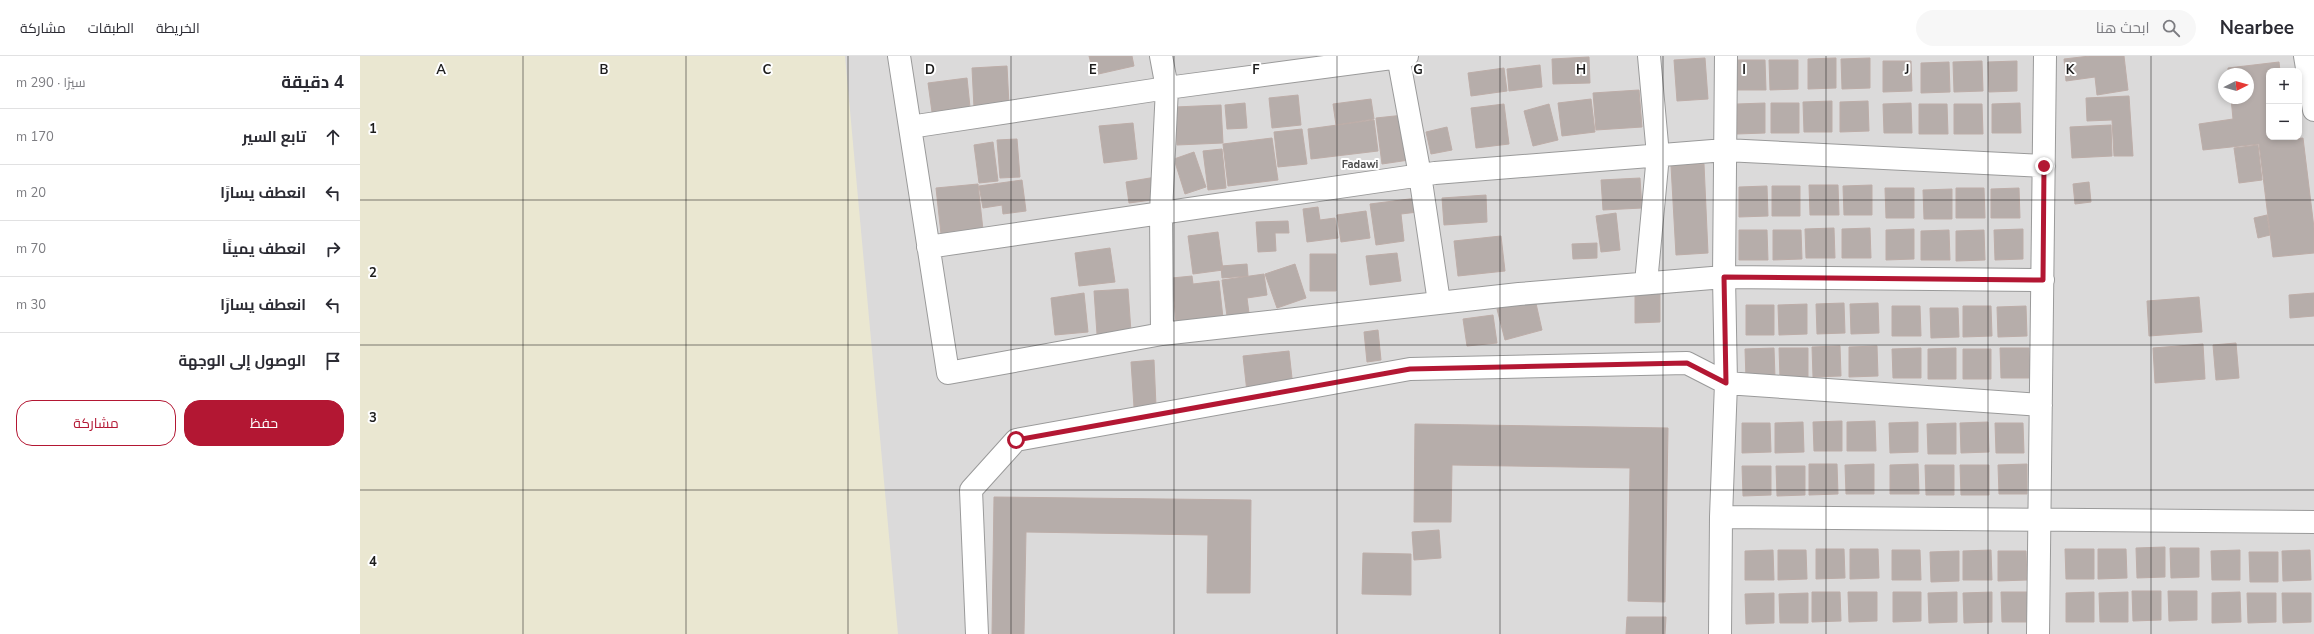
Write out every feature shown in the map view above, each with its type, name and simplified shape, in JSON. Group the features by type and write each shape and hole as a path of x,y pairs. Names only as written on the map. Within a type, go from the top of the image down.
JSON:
{"street":[{"path":"899,56 948,373 1162,334 1439,302 1646,283 1724,277 2043,280"},
{"path":"1161,56 1168,88 1161,212 1162,334"},
{"path":"910,127 1168,88 1401,56 1439,302"},
{"path":"1646,283 1658,155 1649,56"},
{"path":"1720,634 1721,518 1726,383 1724,277 1726,56"},
{"path":"2038,634 2046,56"},
{"path":"2304,56 2314,110"},
{"path":"928,247 1420,175 1725,150 2044,166"},
{"path":"977,634 972,490 1016,440 1410,369 1687,363 1726,383 2041,406"},
{"path":"1721,518 2314,522"}],"shaded area":[{"path":"360,56 845,56 898,634 360,634"},
{"path":"696,56 2314,56 2314,634 360,634 360,424"}],"building":[{"path":"1089,56 1132,56 1134,66 1094,75"},
{"path":"2090,56 2124,56 2128,90 2097,95 2095,77 2066,81 2064,59"},
{"path":"1589,57 1590,83 1553,84 1552,59"},
{"path":"1705,58 1708,99 1677,101 1674,60"},
{"path":"1836,58 1836,88 1808,89 1808,59"},
{"path":"1870,58 1870,88 1842,89 1841,59"},
{"path":"1736,60 1765,60 1766,90 1737,90"},
{"path":"1769,60 1798,60 1798,89 1770,90"},
{"path":"1883,61 1911,61 1912,91 1883,92"},
{"path":"1982,61 1983,91 1954,92 1953,62"},
{"path":"2017,61 2017,91 1989,92 1988,62"},
{"path":"1949,62 1950,92 1921,93 1921,63"},
{"path":"2279,62 2280,68 2266,68 2266,140 2302,140 2303,138 2314,228 2314,253 2273,257 2259,144 2203,150 2199,124 2233,119 2232,104 2254,104 2254,68 2228,68"},
{"path":"1540,65 1542,87 1509,91 1507,69"},
{"path":"1007,66 1009,105 974,108 972,68"},
{"path":"1504,68 1507,91 1471,96 1468,73"},
{"path":"967,78 970,107 932,112 928,83"},
{"path":"1639,90 1642,127 1596,130 1593,93"},
{"path":"1298,95 1301,125 1272,128 1269,98"},
{"path":"2129,96 2133,156 2114,156 2112,120 2087,121 2086,98"},
{"path":"1371,99 1374,119 1336,125 1333,104"},
{"path":"1591,99 1595,132 1562,136 1558,103"},
{"path":"1832,101 1832,132 1804,132 1803,102"},
{"path":"1868,101 1869,131 1840,132 1840,102"},
{"path":"1245,103 1247,128 1227,129 1225,105"},
{"path":"1765,103 1765,133 1737,134 1737,104"},
{"path":"1771,103 1799,103 1799,133 1771,133"},
{"path":"1911,103 1912,133 1884,133 1883,104"},
{"path":"2020,103 2021,133 1992,133 1992,104"},
{"path":"1504,104 1509,144 1476,148 1471,108"},
{"path":"1549,104 1558,140 1533,146 1524,111"},
{"path":"1919,104 1947,104 1948,134 1919,134"},
{"path":"1954,104 1982,104 1983,134 1954,134"},
{"path":"1221,105 1223,143 1177,145 1175,107"},
{"path":"1404,115 1409,160 1382,164 1376,118"},
{"path":"1374,120 1378,151 1311,159 1308,129"},
{"path":"1133,123 1137,159 1104,163 1099,126"},
{"path":"2111,125 2112,156 2072,158 2070,127"},
{"path":"1447,127 1452,150 1431,154 1426,132"},
{"path":"1302,129 1307,164 1278,167 1274,132"},
{"path":"1272,138 1278,180 1228,186 1223,144"},
{"path":"1017,139 1020,177 1000,178 997,140"},
{"path":"993,142 998,181 979,183 974,145"},
{"path":"2258,145 2262,180 2239,183 2234,148"},
{"path":"1222,149 1226,188 1208,190 1203,151"},
{"path":"1194,152 1206,187 1185,194 1174,159"},
{"path":"1704,164 1708,253 1676,255 1671,166"},
{"path":"1156,177 1159,199 1129,203 1126,182"},
{"path":"1640,178 1642,208 1603,210 1601,180"},
{"path":"1022,180 1026,211 1003,214 1002,205 983,208 979,186"},
{"path":"2089,182 2091,202 2075,204 2073,184"},
{"path":"978,184 983,230 941,234 936,188"},
{"path":"1809,185 1838,185 1839,215 1810,215"},
{"path":"1872,185 1872,215 1844,215 1843,186"},
{"path":"1767,186 1768,216 1739,217 1739,187"},
{"path":"1772,186 1800,186 1800,216 1772,216"},
{"path":"1885,188 1914,188 1914,218 1886,218"},
{"path":"1956,188 1984,188 1985,218 1956,218"},
{"path":"2019,188 2020,218 1991,218 1991,189"},
{"path":"1952,189 1952,219 1924,219 1923,190"},
{"path":"1486,195 1487,222 1444,225 1442,198"},
{"path":"1417,198 1418,212 1401,214 1404,241 1376,245 1370,204"},
{"path":"1318,207 1320,220 1335,218 1338,238 1307,242 1303,209"},
{"path":"1366,211 1370,238 1341,242 1337,215"},
{"path":"1616,213 1620,250 1601,252 1596,216"},
{"path":"2267,215 2270,235 2258,238 2254,218"},
{"path":"1288,221 1289,233 1275,233 1276,251 1258,252 1256,222"},
{"path":"1834,228 1835,258 1806,258 1805,229"},
{"path":"1870,228 1871,258 1842,258 1842,229"},
{"path":"1914,229 1914,259 1886,260 1886,230"},
{"path":"2023,229 2023,259 1995,260 1994,230"},
{"path":"1739,230 1767,230 1768,260 1739,260"},
{"path":"1773,230 1801,230 1802,259 1773,260"},
{"path":"1949,230 1950,260 1921,260 1921,231"},
{"path":"1984,230 1985,260 1956,261 1956,231"},
{"path":"1218,232 1223,270 1193,274 1188,236"},
{"path":"1501,236 1505,271 1458,276 1454,241"},
{"path":"1597,243 1597,258 1573,259 1572,244"},
{"path":"1110,248 1115,282 1079,286 1075,253"},
{"path":"1397,253 1401,281 1370,285 1366,256"},
{"path":"1310,254 1336,254 1336,291 1310,291"},
{"path":"1247,264 1248,276 1222,278 1221,266"},
{"path":"1295,264 1306,298 1277,308 1265,274"},
{"path":"1264,274 1267,295 1247,298 1249,313 1227,316 1222,280"},
{"path":"1192,276 1193,284 1219,281 1223,318 1176,323 1172,278"},
{"path":"1128,289 1131,332 1097,334 1094,291"},
{"path":"1660,290 1660,322 1635,323 1635,291"},
{"path":"1084,293 1088,332 1055,335 1051,298"},
{"path":"2314,293 2314,316 2290,318 2289,295"},
{"path":"2199,297 2202,332 2149,336 2147,301"},
{"path":"1535,299 1542,330 1505,340 1497,309"},
{"path":"1844,303 1845,333 1817,334 1816,304"},
{"path":"1878,303 1879,333 1851,334 1850,304"},
{"path":"1807,304 1807,334 1779,335 1778,305"},
{"path":"1746,305 1774,305 1774,335 1746,335"},
{"path":"1892,306 1920,306 1921,336 1892,336"},
{"path":"1963,306 1991,306 1992,336 1963,337"},
{"path":"2026,306 2027,336 1998,337 1997,307"},
{"path":"1930,308 1958,308 1959,337 1931,338"},
{"path":"1493,315 1497,343 1467,346 1463,319"},
{"path":"1378,330 1381,360 1367,362 1364,332"},
{"path":"2236,343 2239,378 2216,380 2213,345"},
{"path":"2203,344 2205,379 2155,383 2153,348"},
{"path":"1840,346 1841,376 1813,377 1812,347"},
{"path":"1877,346 1878,376 1849,377 1849,347"},
{"path":"1774,348 1775,378 1746,379 1745,349"},
{"path":"1779,348 1808,348 1808,378 1780,378"},
{"path":"1921,348 1921,378 1893,378 1892,349"},
{"path":"1956,348 1956,379 1928,379 1928,349"},
{"path":"2000,348 2029,348 2030,378 2001,378"},
{"path":"1963,349 1991,349 1991,379 1963,379"},
{"path":"1289,351 1293,387 1247,392 1243,356"},
{"path":"1154,360 1156,406 1134,407 1131,362"},
{"path":"1842,421 1842,451 1814,451 1813,422"},
{"path":"1875,421 1876,451 1847,451 1847,422"},
{"path":"1803,422 1804,452 1775,453 1775,423"},
{"path":"1918,422 1918,452 1890,453 1889,423"},
{"path":"1988,422 1989,452 1961,453 1960,423"},
{"path":"1742,423 1770,423 1771,452 1742,453"},
{"path":"1956,423 1956,454 1928,454 1927,424"},
{"path":"1995,423 2023,423 2024,453 1996,453"},
{"path":"1415,424 1668,428 1665,602 1628,601 1630,468 1452,465 1451,522 1414,522"},
{"path":"1809,464 1837,464 1838,494 1809,495"},
{"path":"1874,464 1874,494 1846,494 1845,465"},
{"path":"1918,464 1919,494 1890,494 1890,465"},
{"path":"2027,464 2027,494 1999,494 1998,465"},
{"path":"1925,465 1954,465 1954,495 1926,495"},
{"path":"1960,465 1989,465 1989,495 1961,495"},
{"path":"1742,466 1771,466 1771,495 1743,496"},
{"path":"1776,466 1805,466 1805,495 1777,496"},
{"path":"994,497 1251,500 1250,593 1207,593 1208,535 1026,532 1024,634 992,634"},
{"path":"1439,530 1441,558 1414,560 1412,532"},
{"path":"2165,547 2165,577 2137,578 2136,548"},
{"path":"2170,548 2199,548 2199,577 2171,578"},
{"path":"1816,549 1844,549 1845,578 1816,579"},
{"path":"1850,549 1878,549 1879,578 1850,579"},
{"path":"2065,549 2094,549 2094,579 2066,579"},
{"path":"2098,549 2126,549 2127,578 2098,579"},
{"path":"1773,550 1774,580 1745,580 1745,551"},
{"path":"1778,550 1806,550 1807,579 1778,580"},
{"path":"1892,550 1920,550 1921,580 1892,580"},
{"path":"1991,550 1992,580 1963,580 1963,551"},
{"path":"2240,550 2240,580 2212,580 2211,551"},
{"path":"2310,550 2311,580 2283,581 2282,551"},
{"path":"1959,551 1959,581 1931,582 1930,552"},
{"path":"1998,551 2026,551 2027,580 1998,581"},
{"path":"2249,552 2278,552 2278,582 2250,582"},
{"path":"1363,553 1411,554 1411,595 1362,594"},
{"path":"2132,591 2161,591 2161,620 2133,621"},
{"path":"2168,591 2197,591 2197,620 2169,621"},
{"path":"1812,592 1840,592 1841,621 1812,622"},
{"path":"1848,592 1877,592 1877,621 1849,622"},
{"path":"1893,592 1921,592 1921,621 1893,622"},
{"path":"1957,592 1957,622 1929,623 1928,593"},
{"path":"1992,592 1992,622 1964,623 1963,593"},
{"path":"2001,592 2029,592 2030,622 2002,622"},
{"path":"2094,592 2094,622 2066,622 2066,593"},
{"path":"2128,592 2128,622 2100,622 2099,593"},
{"path":"2240,592 2241,622 2212,623 2212,593"},
{"path":"1774,593 1774,623 1746,624 1745,594"},
{"path":"1808,593 1808,623 1780,623 1779,594"},
{"path":"2247,593 2276,593 2276,622 2248,623"},
{"path":"2282,593 2311,593 2311,622 2283,623"},
{"path":"1627,617 1666,617 1665,634 1626,634"}],"district":[{"name":"Fadawi","path":"1360,164"}],"route":[{"path":"1016,440 1410,369 1687,363 1726,383 1724,277 2043,280 2044,166"}]}
